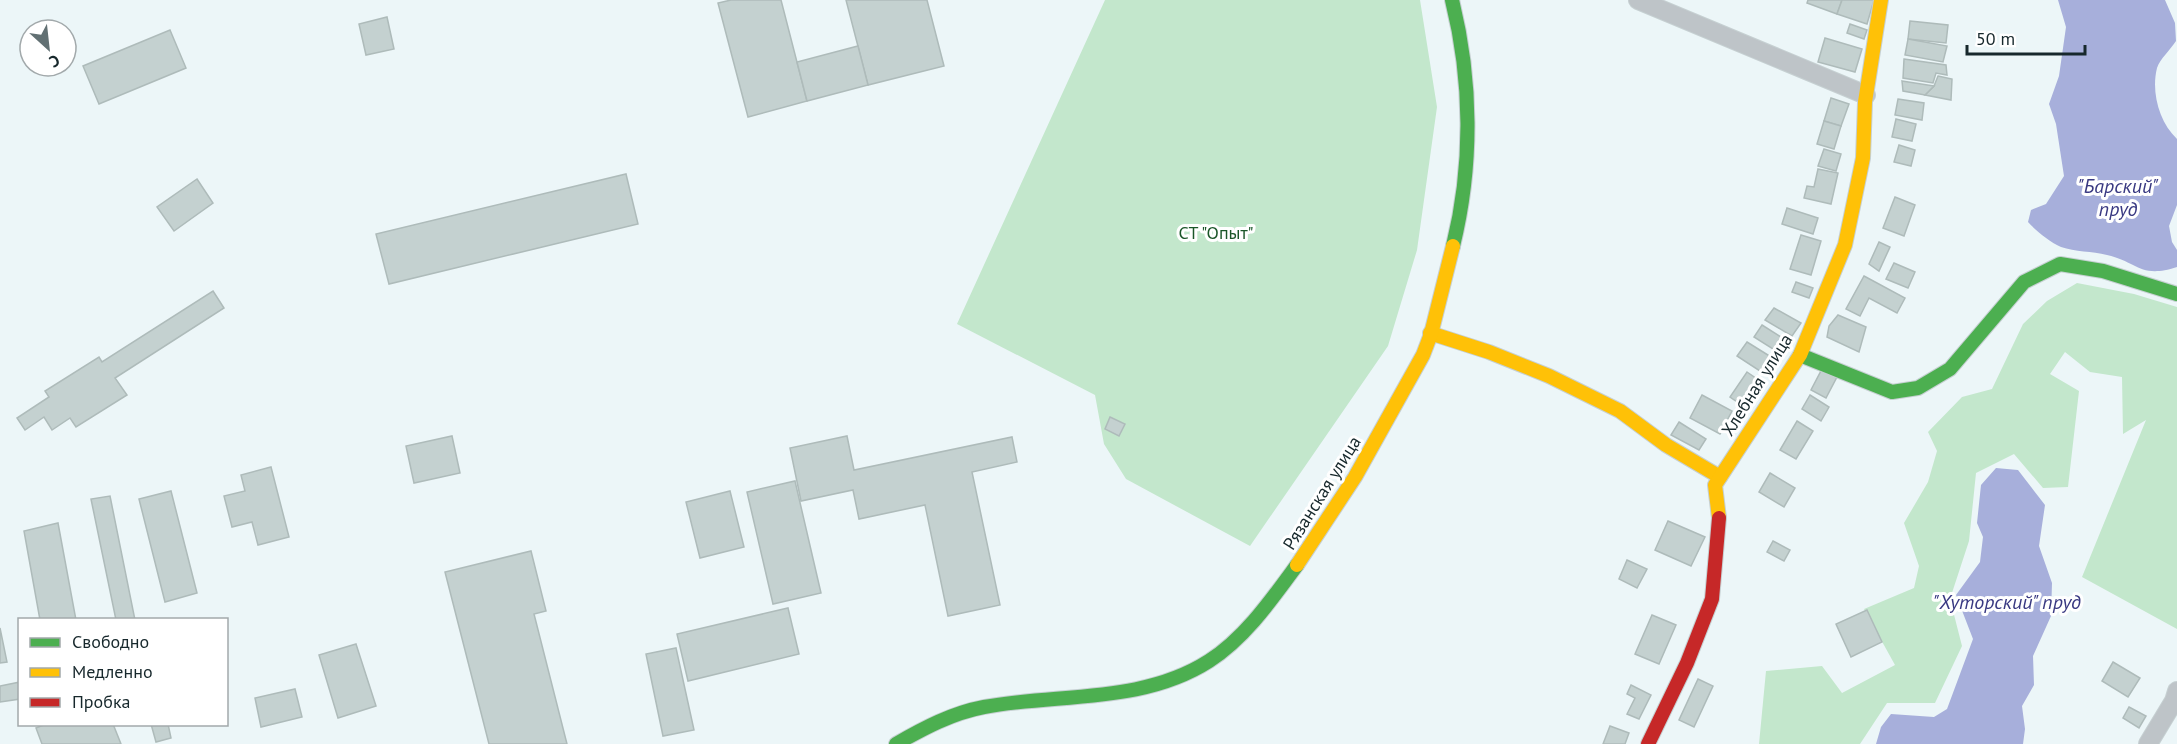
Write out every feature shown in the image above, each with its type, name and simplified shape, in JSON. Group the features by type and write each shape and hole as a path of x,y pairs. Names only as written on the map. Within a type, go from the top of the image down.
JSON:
{"street":[{"name":"Рязанская улица","path":"896,744 937,721 982,707 1030,700 1128,693 1161,684 1196,670 1226,649 1293,572 1339,506 1378,438 1425,350 1430,333 1461,208 1466,158 1468,118 1466,77 1452,0"},
{"path":"1638,0 1866,95"},
{"name":"Хлебная улица","path":"1648,744 1687,663 1712,599 1719,523 1715,485 1800,355 1845,245 1863,159 1866,95 1881,0"},
{"path":"1800,355 1892,392 1918,388 1950,369 2024,282 2060,264 2103,271 2177,294"},
{"path":"1430,333 1489,352 1559,381 1620,411 1666,445 1720,477"},
{"path":"2148,744 2174,701 2177,691"}],"green space":[{"name":"СТ \"Опыт\"","path":"1105,0 1420,0 1437,107 1417,250 1388,346 1250,546 1126,479 1104,444 1095,395 957,324"},
{"path":"2077,283 2134,294 2177,307 2177,629 2082,577 2146,420 2123,434 2122,377 2090,372 2065,352 2050,374 2079,391 2068,487 2043,488 2014,454 1976,473 1969,541 1950,599 1962,646 1935,703 1887,703 1860,744 1759,744 1766,671 1822,666 1842,693 1895,665 1864,609 1914,588 1919,566 1904,523 1928,482 1937,451 1928,432 1962,397 1992,389 2023,324 2047,301"}],"water":[{"name":"\"Барский\" пруд","path":"2058,0 2165,0 2175,23 2176,41 2158,65 2155,87 2161,115 2177,139 2177,205 2169,226 2172,242 2177,250 2177,267 2147,270 2107,255 2061,247 2043,236 2028,222 2031,210 2046,204 2064,176 2056,124 2049,104 2059,76 2066,27"},
{"name":"\"Хуторский\" пруд","path":"1996,468 2018,470 2045,505 2039,546 2052,583 2051,616 2033,656 2034,685 2022,706 2025,729 2023,744 1876,744 1881,727 1891,714 1934,717 1947,709 1973,639 1956,595 1980,562 1983,537 1977,523 1981,485"}],"building":[{"path":"731,0 781,0 807,101 748,117 718,3"},
{"path":"846,0 927,0 944,66 868,85"},
{"path":"1808,0 1842,0 1837,14 1807,3"},
{"path":"1842,0 1874,0 1867,24 1837,14"},
{"path":"387,17 394,49 366,55 359,24"},
{"path":"1910,21 1948,25 1946,43 1908,39"},
{"path":"1850,24 1867,30 1864,39 1847,33"},
{"path":"170,30 186,68 99,104 83,66"},
{"path":"1825,38 1862,49 1855,72 1818,62"},
{"path":"1908,39 1947,46 1943,62 1905,55"},
{"path":"858,46 868,85 807,101 797,62"},
{"path":"1904,59 1946,65 1947,75 1936,73 1933,83 1903,78"},
{"path":"1938,76 1952,79 1951,100 1925,95 1934,86"},
{"path":"1902,81 1934,86 1925,95 1903,91"},
{"path":"1831,98 1849,104 1841,126 1824,121"},
{"path":"1898,99 1924,103 1922,120 1895,115"},
{"path":"1896,119 1916,124 1912,141 1892,137"},
{"path":"1824,121 1841,126 1834,149 1817,144"},
{"path":"1899,145 1915,150 1911,166 1894,162"},
{"path":"1824,149 1841,154 1836,171 1818,166"},
{"path":"1818,169 1838,173 1831,204 1804,198 1807,186 1814,187"},
{"path":"626,174 638,224 389,284 376,234"},
{"path":"197,179 213,203 174,231 157,207"},
{"path":"1895,197 1915,205 1904,236 1883,228"},
{"path":"1787,208 1818,218 1813,234 1782,224"},
{"path":"1801,235 1821,241 1811,275 1790,269"},
{"path":"1879,242 1890,247 1879,271 1869,264"},
{"path":"1894,263 1915,272 1908,288 1886,279"},
{"path":"1864,276 1905,298 1897,313 1869,298 1860,316 1846,309"},
{"path":"1796,282 1813,288 1809,298 1792,292"},
{"path":"213,291 224,308 115,378 127,395 76,427 70,418 52,430 44,417 25,430 17,418 49,397 45,391 99,357 102,362"},
{"path":"1774,308 1801,323 1792,336 1765,320"},
{"path":"1838,315 1866,327 1859,352 1827,337 1829,326"},
{"path":"1762,325 1789,342 1781,354 1754,337"},
{"path":"1747,342 1776,360 1766,375 1737,356"},
{"path":"1823,367 1838,375 1826,398 1811,390"},
{"path":"1747,372 1760,381 1743,406 1730,397"},
{"path":"1702,395 1732,411 1720,434 1690,418"},
{"path":"1810,395 1829,407 1821,421 1802,409"},
{"path":"1110,417 1125,424 1119,436 1105,429"},
{"path":"1797,421 1813,431 1796,459 1780,450"},
{"path":"1679,422 1706,439 1699,450 1671,435"},
{"path":"452,436 460,473 414,483 406,446"},
{"path":"847,436 854,470 1012,437 1017,462 972,472 1000,605 948,616 925,505 859,519 853,490 801,501 790,448"},
{"path":"271,467 289,537 258,545 252,522 232,527 224,496 245,491 241,475"},
{"path":"1770,473 1795,488 1784,507 1759,492"},
{"path":"795,481 821,593 773,604 747,492"},
{"path":"171,491 197,593 165,602 139,499"},
{"path":"730,491 744,547 700,558 686,502"},
{"path":"110,496 135,618 116,618 91,499"},
{"path":"1668,521 1705,537 1691,566 1655,550"},
{"path":"58,523 76,618 40,618 24,531"},
{"path":"1773,541 1790,550 1784,561 1767,552"},
{"path":"531,551 546,611 534,614 567,744 489,744 445,572"},
{"path":"1627,560 1647,569 1637,588 1619,579"},
{"path":"788,608 799,654 688,681 677,634"},
{"path":"1867,610 1882,642 1851,657 1836,624"},
{"path":"1652,615 1676,625 1659,664 1635,654"},
{"path":"0,628 7,662 0,663"},
{"path":"356,644 376,706 338,718 319,655"},
{"path":"676,648 694,730 663,736 646,654"},
{"path":"2113,662 2140,678 2128,697 2102,681"},
{"path":"1698,679 1713,686 1694,727 1679,720"},
{"path":"18,682 18,699 0,702 0,686"},
{"path":"1631,685 1651,695 1639,719 1627,714 1635,698 1627,694"},
{"path":"295,689 302,717 261,727 255,698"},
{"path":"2129,707 2146,716 2139,728 2123,718"},
{"path":"41,726 114,726 121,744 42,744 36,728"},
{"path":"152,726 168,726 171,738 156,742"},
{"path":"1610,726 1629,733 1625,744 1603,744"}],"traffic: fast":[{"path":"1452,0 1459,30 1468,123 1464,185 1453,246"},
{"path":"1800,355 1892,392 1918,388 1950,369 2024,282 2060,264 2103,271 2177,294"},
{"path":"896,744 939,722 984,707 1128,691 1183,675 1209,661 1234,641 1257,617 1297,565"}],"traffic: slow":[{"path":"1719,518 1715,485 1800,355 1845,245 1863,158 1865,102 1881,0"},
{"path":"1297,565 1355,477 1423,355 1431,334 1453,246"},
{"path":"1430,333 1489,352 1549,376 1620,411 1666,445 1720,477"}],"traffic: jam":[{"path":"1648,744 1687,663 1712,599 1719,518"}]}
